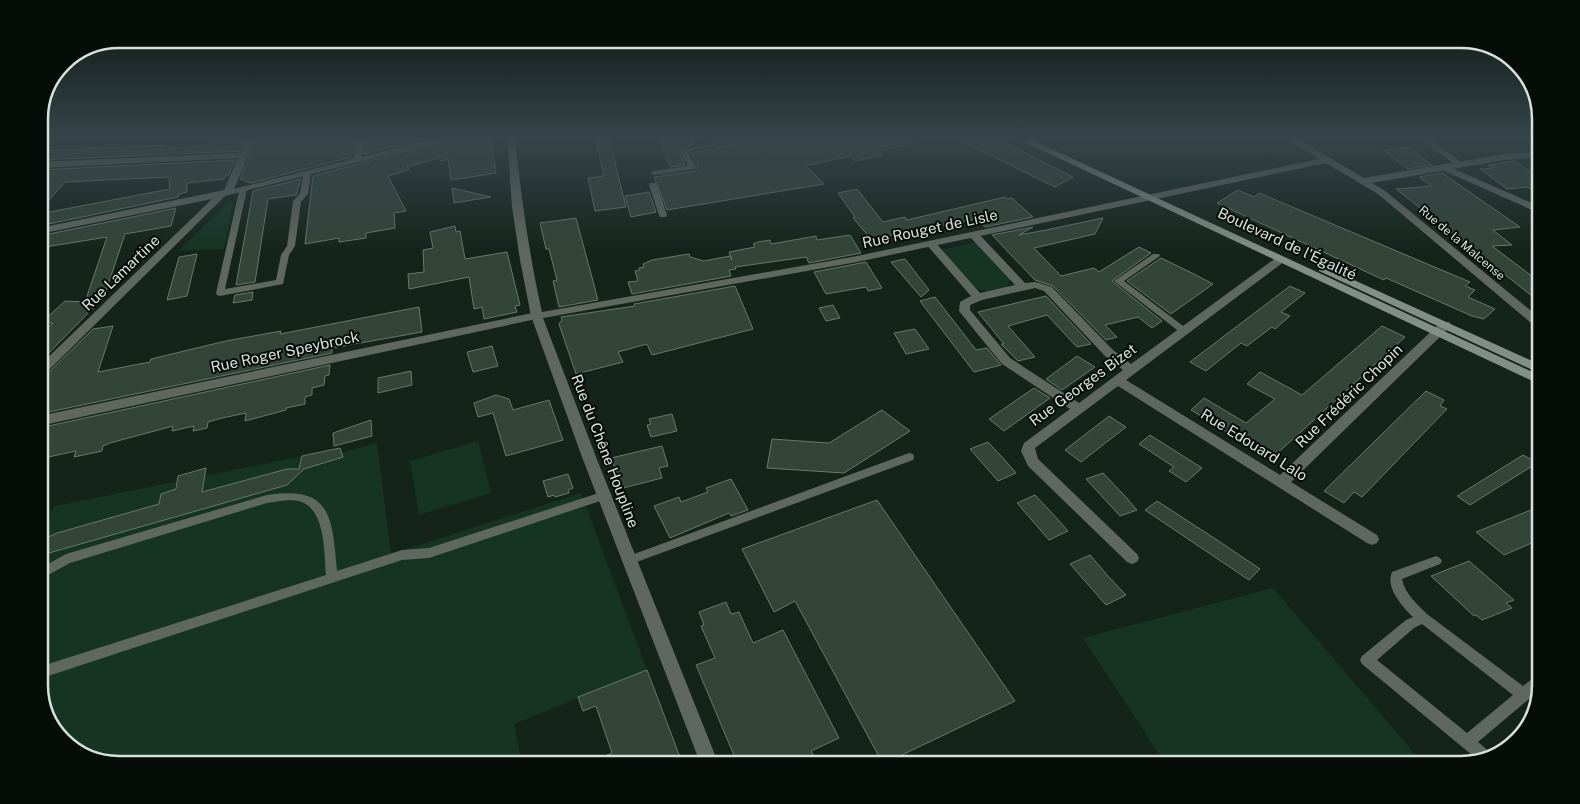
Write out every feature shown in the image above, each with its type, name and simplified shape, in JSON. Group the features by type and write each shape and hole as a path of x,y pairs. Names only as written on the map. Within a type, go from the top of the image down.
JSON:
{"main road":[{"name":"Boulevard de l'Égalité","path":"1098,175 1281,259 1532,366"},
{"name":"Boulevard de l'Égalité","path":"1117,175 1442,329 1532,376"}],"street":[{"path":"225,193 235,175"},
{"path":"48,229 225,193 301,175"},
{"name":"Rue du Chêne Houpline","path":"514,175 525,260 537,316 706,756"},
{"name":"Rue Rouget de Lisle","path":"537,316 857,260 1259,175"},
{"name":"Rue de la Malcense","path":"1353,175 1381,192 1532,318"},
{"path":"1365,181 1401,175"},
{"path":"1460,175 1532,207"},
{"name":"Rue Lamartine","path":"48,364 225,193"},
{"path":"974,235 1022,287"},
{"path":"931,244 978,296"},
{"name":"Rue Georges Bizet","path":"1132,558 1029,456 1028,451 1034,441 1281,259"},
{"path":"1078,409 999,355 965,311 964,304 978,296 1022,287 1036,285 1048,289 1109,353 1131,370"},
{"name":"Rue Roger Speybrock","path":"48,419 537,316"},
{"name":"Rue Frédéric Chopin","path":"1282,482 1442,329"},
{"name":"Rue Edouard Lalo","path":"1117,380 1372,539"}],"lane":[{"path":"243,189 220,293 280,282 284,255 291,246 298,201 304,194 307,175"},
{"path":"653,186 663,216"},
{"path":"1156,256 1118,281 1184,331"},
{"path":"630,560 909,457"},
{"path":"48,670 332,577 406,554 429,553 605,495"},
{"path":"48,570 66,559 266,499 285,496 308,501 322,512 327,523 332,577"},
{"path":"1436,561 1396,576 1397,587 1404,599 1424,618 1524,695"},
{"path":"1424,618 1410,624 1367,660 1481,754"},
{"path":"1467,742 1532,688"}],"green space":[{"path":"229,202 233,203 224,249 178,251"},
{"path":"977,242 1010,279 1007,287 990,292 974,288 941,250"},
{"path":"478,441 491,493 419,515 410,461"},
{"path":"377,443 391,554 581,493 647,670 514,724 520,756 118,756 96,753 79,745 59,725 51,708 48,690 48,516 55,506 313,454 312,461"},
{"path":"1273,588 1416,756 1160,756 1083,638"}],"building":[{"path":"48,175 229,175 224,179 187,183 187,192 179,194 178,197 48,224 48,212 170,189 169,177 65,182 48,201"},
{"path":"242,175 284,175 251,183 240,179"},
{"path":"393,175 388,176 406,211 394,213 395,228 366,233 366,238 339,242 339,238 305,244 313,176"},
{"path":"450,175 486,175 451,180"},
{"path":"604,175 618,175 626,207 595,211 588,178 604,176"},
{"path":"671,175 815,175 824,184 667,210 654,177"},
{"path":"1030,175 1068,175 1073,177 1055,187"},
{"path":"1444,175 1520,227 1493,230 1512,245 1492,246 1532,276 1532,296 1396,189 1431,186 1419,177"},
{"path":"1487,175 1532,175 1532,190 1528,187 1507,189"},
{"path":"301,179 296,195 268,199 255,282 236,285 253,191"},
{"path":"452,188 491,197 454,203"},
{"path":"857,189 883,222 905,217 907,220 1005,197 1007,199 1012,198 1033,217 985,227 976,219 871,239 853,218 855,217 838,193"},
{"path":"1238,190 1254,197 1259,193 1470,282 1465,286 1475,290 1468,297 1495,309 1484,319 1472,316 1386,278 1384,280 1217,203"},
{"path":"649,192 656,212 631,217 625,196"},
{"path":"176,208 171,226 125,234 104,297 48,354 48,328 53,323 48,323 48,317 65,301 85,302 107,237 48,247 48,234"},
{"path":"576,218 598,300 559,307 553,281 557,280 549,249 546,249 540,223"},
{"path":"1103,218 1095,234 1034,248 1061,276 1094,268 1099,272 1139,247 1151,253 1112,281 1162,321 1152,328 1138,317 1105,325 1117,337 1106,340 1053,286 1035,280 992,235 1033,227 1019,235"},
{"path":"455,226 456,232 460,231 465,259 507,252 520,305 515,306 517,312 484,319 482,307 474,309 469,277 409,289 408,274 424,272 423,250 433,248 430,232"},
{"path":"850,235 861,253 809,263 806,257 735,267 736,269 729,270 731,276 632,294 628,282 638,281 635,271 640,270 639,268 644,267 643,264 652,260 689,254 690,257 704,261 730,256 732,260 729,252 755,247 753,244 758,242 770,240 771,244 816,236 817,240"},
{"path":"197,254 187,296 167,300 179,257"},
{"path":"1161,258 1213,284 1171,314 1127,281"},
{"path":"905,259 929,290 921,297 891,262"},
{"path":"866,262 882,288 868,291 866,287 826,294 814,272"},
{"path":"735,286 753,329 652,355 647,344 618,352 623,362 576,374 559,324 562,320 561,317 635,306 634,304"},
{"path":"1290,286 1305,293 1281,312 1290,316 1275,329 1272,327 1247,346 1241,343 1206,371 1190,362"},
{"path":"253,292 252,300 233,303 235,295"},
{"path":"1046,296 1091,344 1077,347 1047,315 1008,326 1035,357 1018,361 1001,344 1004,344 978,312"},
{"path":"935,297 976,350 987,348 1001,365 974,372 920,301"},
{"path":"833,305 840,318 826,321 819,308"},
{"path":"419,307 422,332 332,348 332,353 48,412 48,373 93,329 113,326 98,372 150,362 151,359 226,341 281,331 280,334"},
{"path":"1382,326 1405,337 1271,459 1191,410 1204,398 1246,423 1275,399 1247,384 1260,372 1302,395"},
{"path":"915,329 929,349 906,354 894,333"},
{"path":"492,346 498,366 473,372 467,352"},
{"path":"1077,356 1095,367 1062,390 1046,379"},
{"path":"330,365 329,375 325,376 324,385 312,388 312,395 305,397 305,404 245,421 246,413 208,422 207,428 193,431 194,426 172,431 173,426 110,443 103,446 102,451 74,457 76,451 48,457 48,426"},
{"path":"411,371 412,385 378,393 378,378"},
{"path":"1034,388 1050,398 1004,431 989,419"},
{"path":"1426,391 1444,400 1440,406 1447,409 1362,497 1354,492 1344,503 1324,491"},
{"path":"496,395 509,399 513,410 549,400 563,440 506,456 493,413 478,417 474,403"},
{"path":"882,410 910,431 844,473 767,468 772,439 829,443"},
{"path":"672,414 677,431 651,437 647,425 651,424 649,419"},
{"path":"1109,416 1126,427 1081,462 1065,450"},
{"path":"371,420 372,436 334,446 333,433"},
{"path":"1150,435 1202,468 1186,482 1169,471 1174,467 1139,444"},
{"path":"988,442 1016,473 998,481 970,449"},
{"path":"662,446 668,466 659,468 662,478 623,488 611,458"},
{"path":"340,448 343,457 304,469 287,485 48,552 48,537 57,533 159,504 161,494 176,489 178,476 206,468 202,492 287,469 299,469 302,456"},
{"path":"1523,455 1532,460 1532,466 1470,505 1457,496"},
{"path":"1103,473 1137,510 1120,516 1086,479"},
{"path":"568,474 573,488 568,490 569,493 548,497 543,481"},
{"path":"731,479 748,510 731,516 729,513 670,538 654,506 679,497 681,502 708,492 706,488"},
{"path":"1035,495 1068,531 1049,540 1017,503"},
{"path":"877,500 1015,701 900,756 879,756 795,601 774,612 742,549"},
{"path":"1157,501 1260,569 1249,580 1145,510"},
{"path":"1532,510 1532,543 1504,555 1476,532"},
{"path":"1090,555 1126,595 1106,605 1070,564"},
{"path":"1469,561 1514,600 1506,603 1512,608 1482,620 1476,615 1474,616 1431,576"},
{"path":"726,602 731,614 739,612 753,643 783,630 839,738 811,751 814,756 734,756 696,665 715,658 701,626 704,625 699,612"},
{"path":"647,670 680,756 605,756 612,753 596,706 583,711 578,697"}]}
